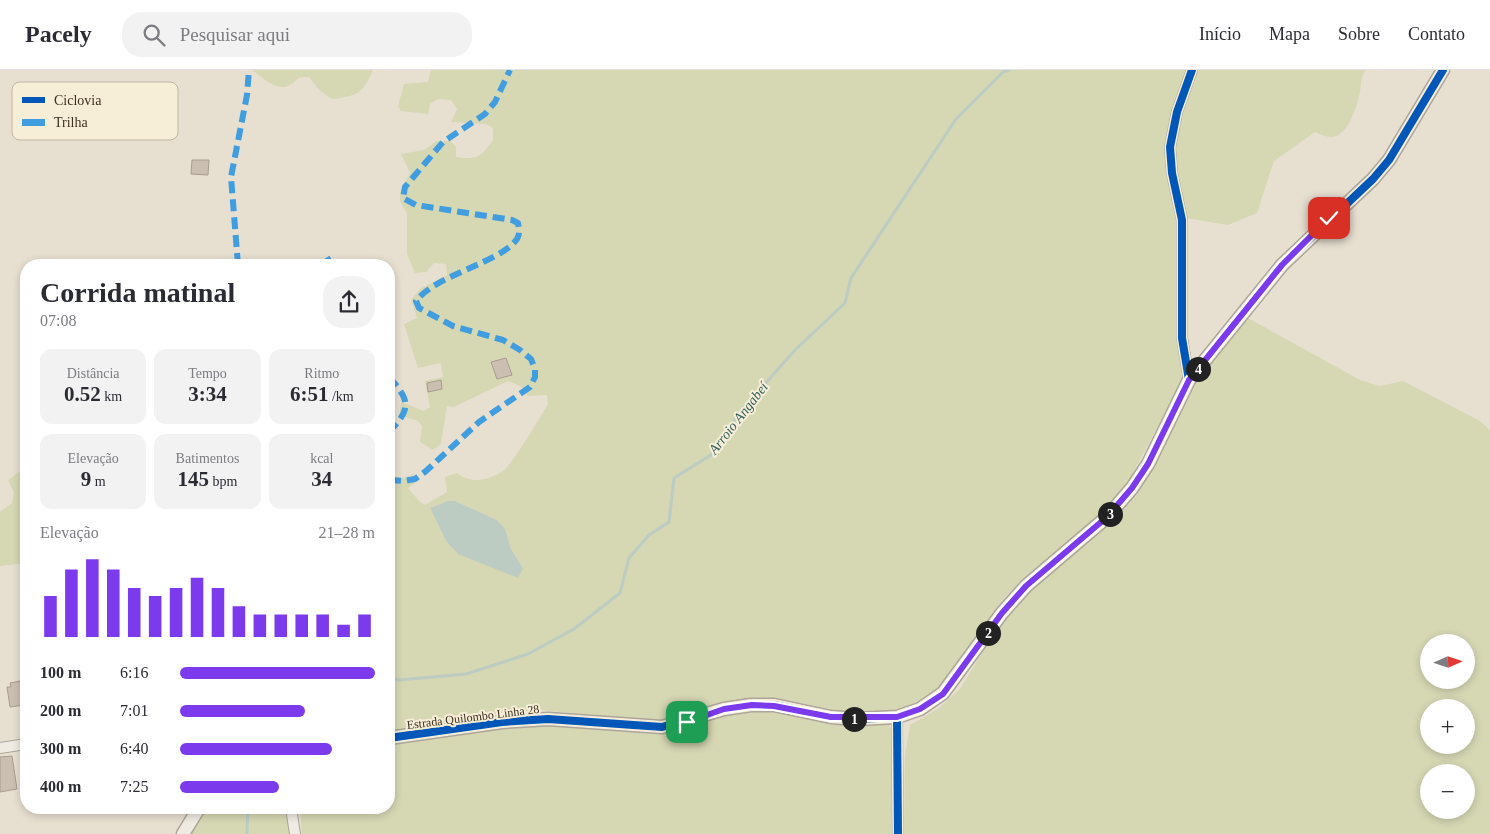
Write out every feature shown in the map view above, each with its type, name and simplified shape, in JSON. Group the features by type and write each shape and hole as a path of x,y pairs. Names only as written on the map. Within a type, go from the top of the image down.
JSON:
{"street":[{"path":"1189,380 1182,338 1182,220 1172,172 1170,147 1177,112 1192,70"},
{"name":"Estrada Quilombo Linha 28","path":"395,737 502,722 548,719 662,727 724,709 752,705 774,706 831,717 897,717 920,709 943,694 1002,613 1026,586 1107,517 1132,488 1148,464 1189,380 1282,265 1373,179 1389,160 1443,70"},
{"path":"897,717 898,834"},
{"path":"0,748 20,745"},
{"path":"183,834 195,814"},
{"path":"292,814 295,834"}],"green space":[{"path":"252,70 373,70 366,84 358,92 348,97 332,99 319,90 309,77 298,79 283,87 274,85"},
{"path":"431,70 1187,70 1173,107 1165,143 1166,171 1176,221 1176,341 1183,379 1127,484 1104,511 1022,579 1002,601 949,677 936,689 911,705 892,711 864,713 774,698 754,698 727,702 684,716 659,721 539,710 500,713 395,731 395,477 404,478 414,474 415,483 408,488 425,505 447,492 445,477 457,473 473,480 491,477 507,467 548,404 547,395 528,396 520,386 508,381 454,407 447,406 441,444 433,450 420,442 422,426 418,421 400,415 401,402 424,411 430,407 425,381 443,377 441,363 418,368 404,324 417,318 411,300 420,289 447,275 446,264 434,263 426,272 415,273 407,254 407,214 400,201 400,193 410,173 401,154 424,150 437,141 450,141 456,147 456,157 470,158 482,154 493,140 493,128 486,124 451,122 457,109 451,100 438,99 430,104 428,114 401,111 398,106 404,84 428,82","holes":["448,501 455,501 497,520 505,529 511,549 523,568 446,541 430,508"]},
{"path":"1195,70 1366,70 1362,77 1357,105 1351,120 1342,132 1337,136 1331,137 1315,132 1274,161 1257,213 1228,225 1186,218 1178,184 1174,158 1176,129"},
{"path":"1248,318 1360,380 1380,386 1403,381 1480,421 1490,430 1490,834 904,834 905,756 910,725 939,708 960,689 1002,620 1026,588 1109,520 1192,381"},
{"path":"20,471 20,564 0,566 0,512 12,503 14,493 8,480"},
{"path":"771,709 885,722 894,730 894,834 302,834 300,814 395,814 395,740 548,722 626,729 725,712"},
{"path":"199,814 289,814 291,834 187,834"}],"shaded area":[{"path":"448,501 455,501 497,520 505,529 511,549 523,568 518,578 458,554 446,541 430,508"}],"building":[{"path":"192,160 209,160 208,175 191,174"},
{"path":"506,358 512,375 497,379 491,362"},
{"path":"441,380 442,389 428,392 427,383"},
{"path":"20,681 20,706 10,707 7,687 11,687 10,683"},
{"path":"12,756 17,789 0,792 0,757"}],"waterway":[{"name":"Arroio Angabeí","path":"395,679 466,674 528,654 574,629 620,593 629,558 649,535 669,522 674,478 711,455 741,411 795,350 845,303 851,278 956,119 1003,72 1009,70"},
{"name":"Arroio Angabeí","path":"247,834 248,814"}],"marked path":[{"path":"238,259 231,177 247,95 249,70"},
{"path":"395,480 415,479 426,471 479,422 530,387 535,377 535,369 531,359 520,350 503,340 453,326 419,308 416,301 438,283 497,255 509,247 518,237 518,223 512,220 416,205 403,198 405,187 443,142 485,114 495,102 510,70"},
{"path":"330,259 336,255"},
{"path":"395,384 401,392 406,405 395,425"}],"cycle path":[{"path":"1189,380 1182,338 1182,220 1172,173 1170,147 1177,112 1192,70"},
{"path":"395,737 502,722 548,719 662,727 724,709 751,705 774,705 831,717 857,719 897,717 920,709 943,693 1002,613 1026,586 1107,517 1132,488 1148,464 1189,380 1282,265 1373,179 1389,160 1443,70"},
{"path":"897,717 898,834"}],"route":[{"path":"687,722 724,709 752,705 774,706 831,717 857,719 897,717 908,715 943,694 1002,613 1026,586 1107,517 1132,488 1148,464 1189,380 1282,265 1329,218"}]}
